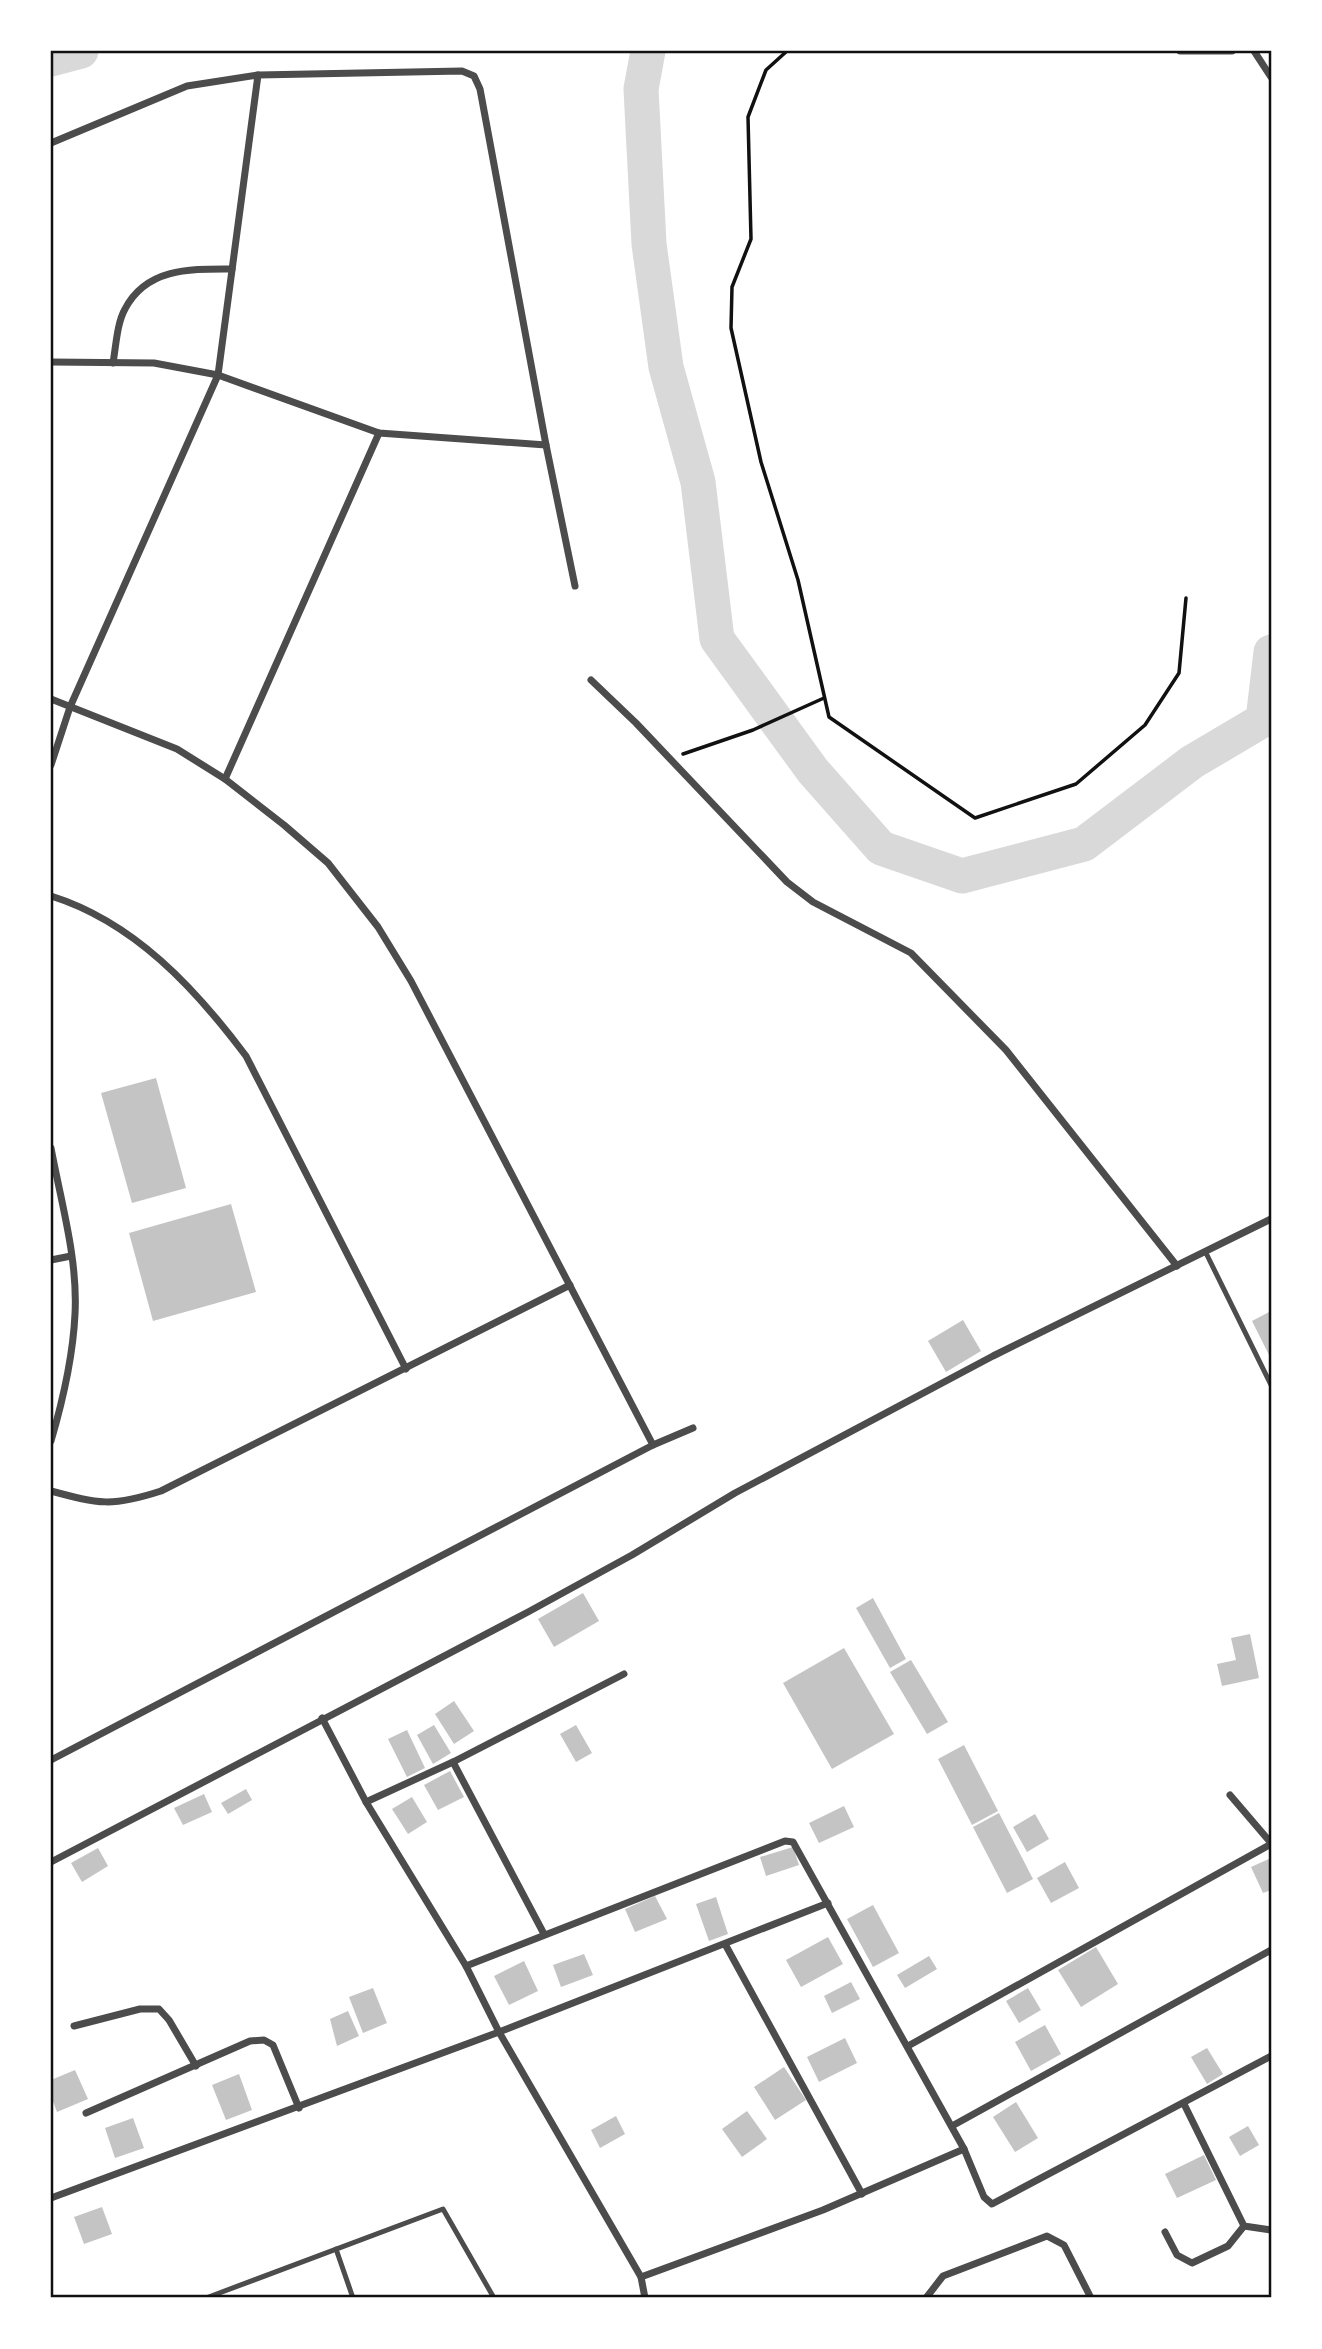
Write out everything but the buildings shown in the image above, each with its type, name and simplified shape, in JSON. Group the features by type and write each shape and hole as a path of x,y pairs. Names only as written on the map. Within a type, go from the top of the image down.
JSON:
{"street":[{"path":"1180,51 1232,51"},
{"path":"1254,51 1271,76"},
{"path":"51,143 187,86 258,75 462,71 474,76 480,89 575,586"},
{"path":"51,765 70,707 218,375 258,75"},
{"path":"113,363 124,310 142,286 169,272 192,269 232,270"},
{"path":"51,362 155,363 218,375 379,433 546,445"},
{"path":"225,779 379,433"},
{"path":"591,680 787,882 813,902 885,936 911,953 1006,1050 1177,1266"},
{"path":"51,699 177,749 225,779 328,863 378,927 411,981 653,1445"},
{"path":"51,896 115,925 146,948 206,1004 246,1056 406,1369"},
{"path":"51,1148 71,1256 75,1313 64,1396 51,1441"},
{"path":"51,1861 528,1612 632,1555 735,1493 993,1356 1271,1219"},
{"path":"51,1260 71,1256"},
{"path":"51,1491 100,1504 126,1502 161,1491 570,1285"},
{"path":"51,1760 653,1445 693,1428"},
{"path":"366,1802 453,1762 624,1674"},
{"path":"322,1718 366,1802 466,1966 499,2032 641,2277 645,2298"},
{"path":"453,1762 544,1934"},
{"path":"908,2046 1271,1843 1230,1795"},
{"path":"466,1966 789,1840 795,1844 908,2046 964,2149 988,2202 998,2203 1271,2056"},
{"path":"51,2198 299,2108 828,1903"},
{"path":"725,1944 862,2194"},
{"path":"951,2126 1271,1950"},
{"path":"74,2026 140,2009 159,2009 169,2020 195,2066"},
{"path":"86,2113 250,2041 264,2040 273,2045 299,2108"},
{"path":"1184,2105 1244,2226"},
{"path":"641,2277 862,2194 964,2149"},
{"path":"1244,2226 1271,2230"},
{"path":"1165,2232 1177,2255 1192,2263 1228,2246 1244,2226"},
{"path":"926,2298 935,2282 943,2276 1046,2236 1063,2245 1091,2298"}],"lane":[{"path":"1206,1253 1271,1384"},
{"path":"206,2298 443,2209 494,2298"},
{"path":"336,2249 353,2298"}],"path":[{"path":"787,51 766,70 748,117 751,239 732,287 731,328 761,462 798,580 829,717 975,818 1076,784 1145,725 1179,673 1186,598"},
{"path":"668,759 753,730 824,698"}],"waterway":[{"path":"51,59 81,51"},
{"path":"648,51 641,89 649,244 666,367 698,482 717,639 813,771 881,848 962,876 1084,844 1192,762 1263,720 1271,652"}]}
